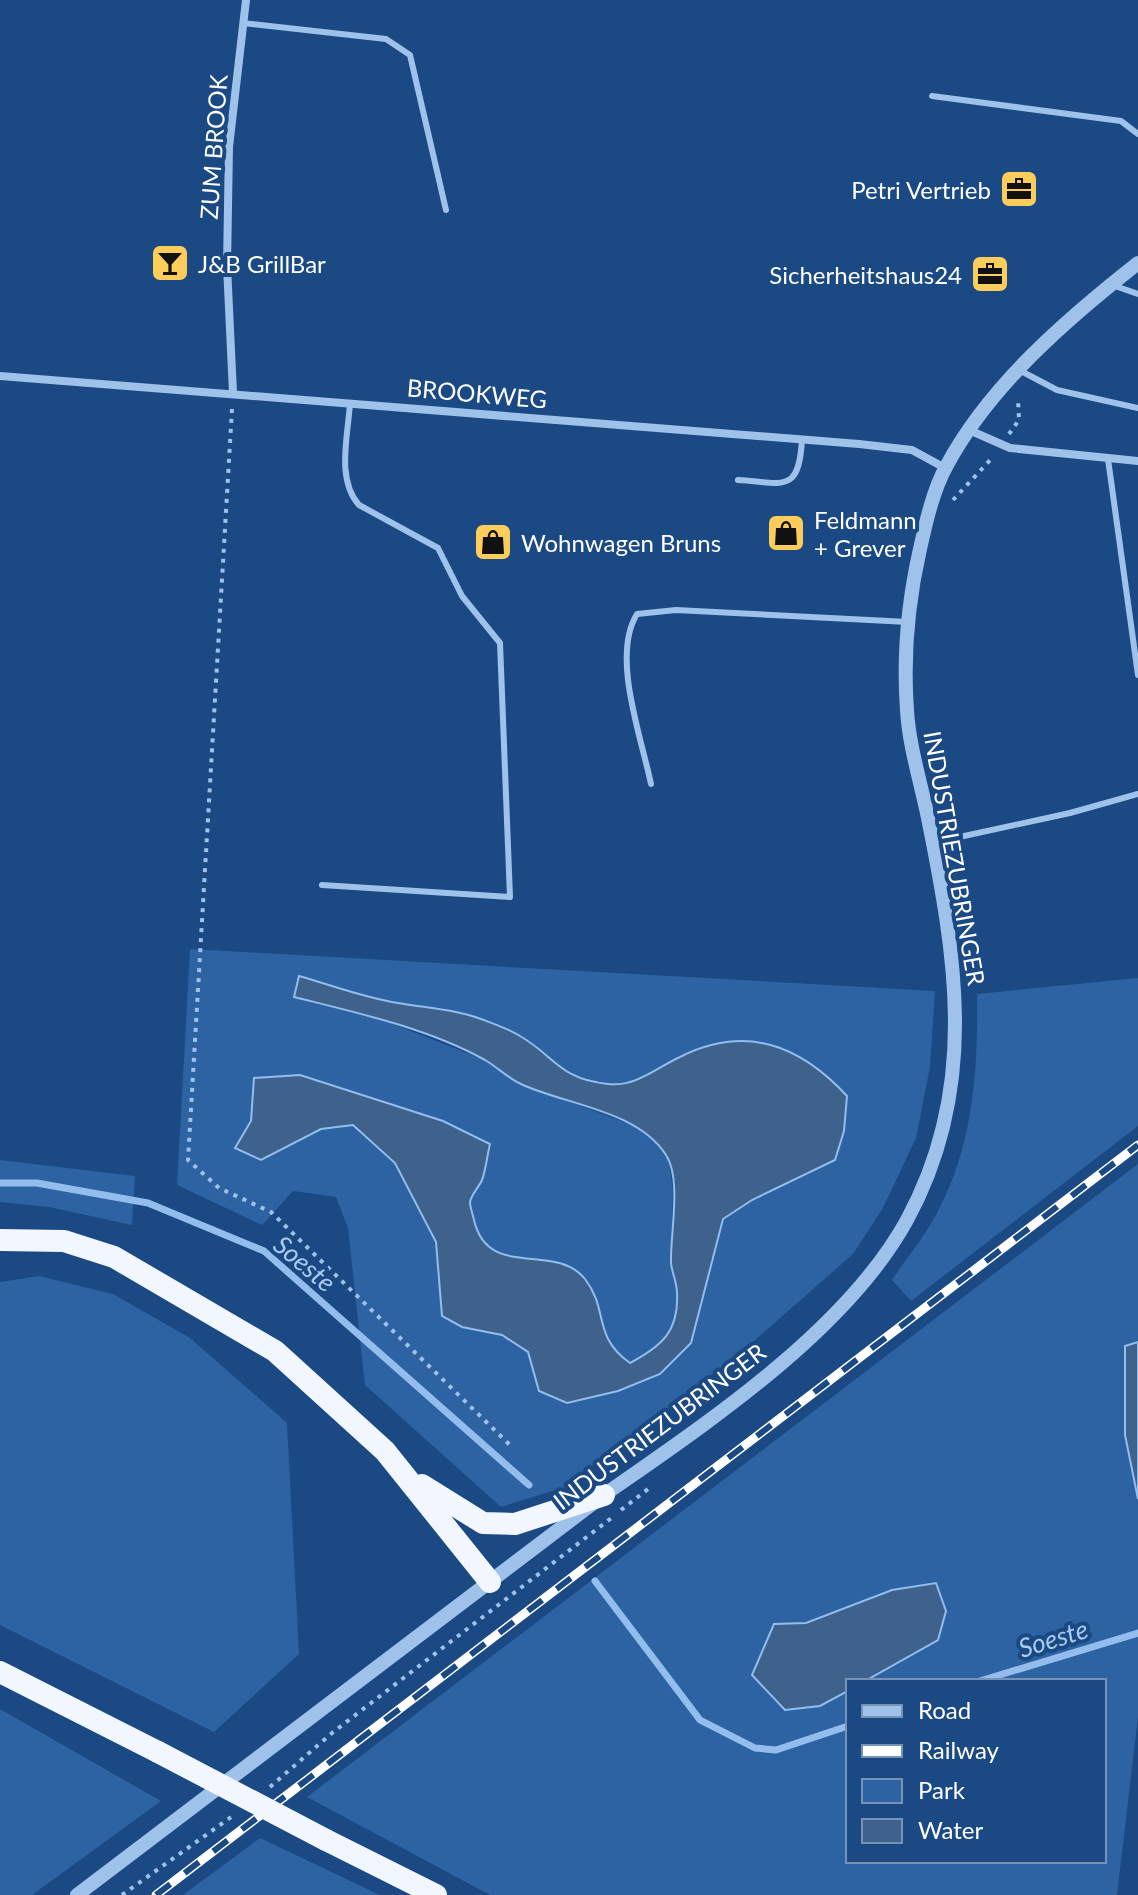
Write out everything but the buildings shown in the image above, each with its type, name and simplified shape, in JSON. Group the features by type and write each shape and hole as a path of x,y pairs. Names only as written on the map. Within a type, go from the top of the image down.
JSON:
{"highway":[{"path":"6,1242 64,1241 114,1257 275,1351 408,1476 490,1582"},
{"path":"408,1476 483,1523 515,1524 604,1495"},
{"path":"0,1672 436,1895"}],"street":[{"name":"ZUM BROOK","path":"233,393 227,266 229,147 246,0"},
{"name":"INDUSTRIEZUBRINGER","path":"77,1895 604,1495 681,1441 810,1338 859,1289 907,1219 942,1132 957,1038 954,964 907,714 908,622 926,521 945,468 969,430 1112,285 1138,263"},
{"name":"BROOKWEG","path":"0,376 802,439 912,450 945,468"},
{"path":"969,430 1000,446 1138,461"}],"lane":[{"path":"243,23 386,39 410,55 446,210"},
{"path":"932,96 1121,121 1138,134"},
{"path":"1112,285 1138,294"},
{"path":"1026,374 1057,390 1138,408"},
{"path":"322,885 510,897 500,643 462,596 438,548 359,505 349,494 345,480 350,402"},
{"path":"738,480 783,483 792,478 800,467 802,439"},
{"path":"1108,459 1138,675"},
{"path":"651,784 624,653 628,628 637,614 676,610 908,622"},
{"path":"932,843 1070,813 1138,794"}],"path":[{"path":"951,503 984,470 1019,420 1018,393 1026,374"},
{"path":"233,393 188,1160 219,1188 271,1212 513,1448"},
{"path":"269,1787 322,1741 663,1478"},
{"path":"122,1895 245,1806"}],"green space":[{"path":"190,949 935,991 930,1067 916,1138 883,1208 853,1254 746,1348 565,1487 501,1507 365,1385 348,1228 336,1197 293,1191 262,1225 177,1185","holes":["299,977 396,1003 442,1008 480,1018 574,1078 610,1085 632,1083 682,1055 835,1160 752,1200 723,1219 691,1343 660,1374 539,1391 529,1352 502,1335 462,1327 438,1280 436,1242 395,1163 353,1125 321,1128 261,1160 235,1148 251,1121 300,1075 443,1121 489,1144 483,1178 470,1202 478,1235 497,1255 566,1266 598,1303 602,1327 611,1350 630,1363 650,1352 673,1330 677,1293 671,1265 673,1190 668,1156 641,1128 519,1083 485,1060 370,1015"]},
{"path":"1138,978 1138,1126 911,1301 892,1280 934,1218 960,1157 975,1076 977,994"},
{"path":"0,1160 135,1176 132,1225 49,1207 0,1202"},
{"path":"1138,1164 1138,1717 1117,1895 490,1895 307,1797"},
{"path":"39,1276 113,1294 190,1338 287,1423 299,1654 214,1732 0,1625 0,1282"},
{"path":"0,1709 161,1801 32,1895 0,1895"},
{"path":"260,1838 380,1895 183,1895"}],"water":[{"path":"299,976 373,998 481,1019 520,1036 568,1072 608,1084 637,1080 704,1047 749,1041 771,1045 810,1064 847,1096 844,1131 835,1160 752,1200 723,1219 691,1343 660,1374 618,1391 567,1403 539,1391 528,1352 502,1335 462,1327 442,1316 436,1242 395,1163 353,1125 321,1129 261,1160 235,1148 251,1121 254,1078 300,1075 443,1121 490,1144 482,1180 470,1202 482,1238 493,1250 507,1255 557,1262 572,1268 592,1290 610,1343 630,1363 666,1336 675,1318 677,1289 671,1263 674,1192 671,1165 666,1155 653,1140 619,1118 521,1084 485,1060 440,1039 392,1022 294,997"},
{"path":"1138,1342 1138,1499 1125,1435 1125,1346"},
{"path":"936,1583 946,1611 938,1640 869,1679 846,1679 846,1692 820,1706 785,1710 752,1675 774,1624 806,1623 892,1590"}],"waterway":[{"name":"Soeste","path":"0,1183 37,1183 148,1203 264,1251 529,1485"},
{"name":"Soeste","path":"595,1581 700,1720 755,1748 776,1750 846,1727"},
{"name":"Soeste","path":"987,1679 1138,1633"}],"railway":[{"path":"156,1895 1138,1145"}],"place":[{"name":"Petri Vertrieb","path":"1019,189"},
{"name":"J&B GrillBar","path":"170,263"},
{"name":"Sicherheitshaus24","path":"990,274"},
{"name":"Feldmann + Grever","path":"786,533"},
{"name":"Wohnwagen Bruns","path":"493,542"}]}
